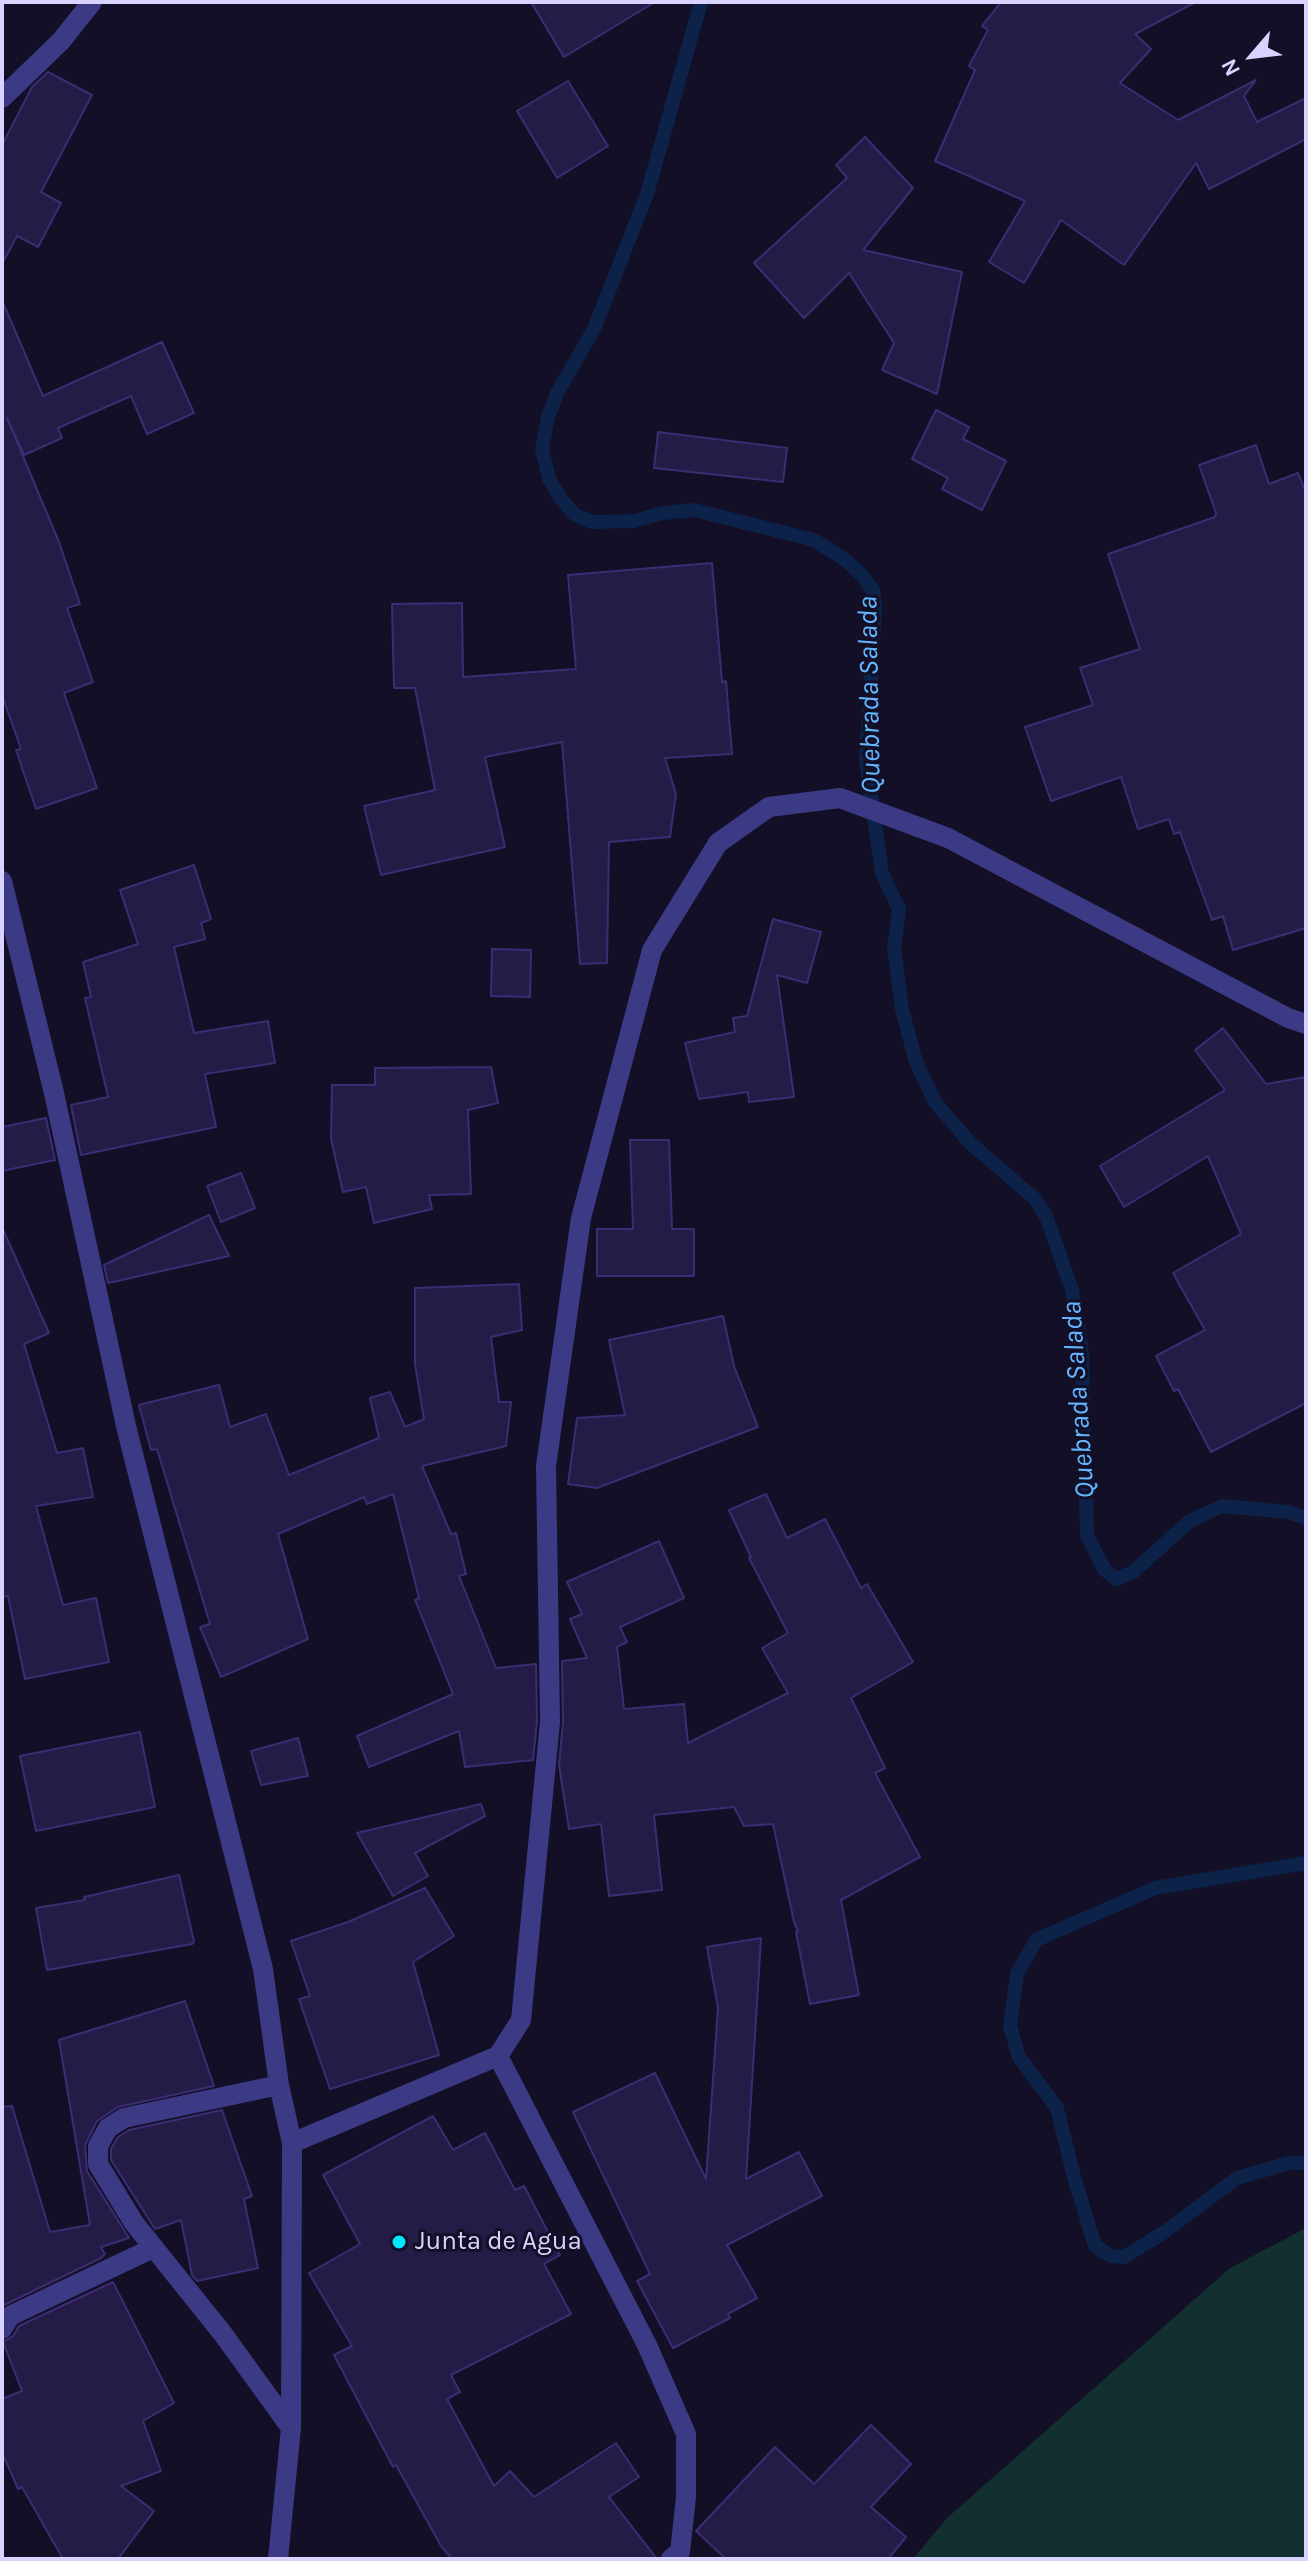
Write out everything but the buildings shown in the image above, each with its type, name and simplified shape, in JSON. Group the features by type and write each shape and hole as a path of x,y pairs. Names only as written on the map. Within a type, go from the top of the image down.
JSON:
{"street":[{"path":"2,98 61,41 92,2"},
{"path":"292,2143 498,2056 521,2020 550,1722 546,1466 581,1218 652,950 718,843 769,807 840,798 948,838 1288,1018 1306,1024"},
{"path":"2,881 54,1093 126,1426 263,1969 279,2085 292,2143 291,2428 278,2559"},
{"path":"498,2056 647,2345 686,2434 686,2497 680,2552 671,2559"},
{"path":"279,2085 124,2118 108,2128 98,2146 98,2164 134,2223 223,2334 291,2428"},
{"path":"2,2329 10,2316 153,2248"}],"green space":[{"path":"1306,2228 1306,2559 913,2559 947,2518 1230,2268"}],"waterway":[{"name":"Quebrada Salada","path":"701,2 647,194 594,329 557,393 548,417 542,449 549,479 575,515 592,522 634,521 663,513 694,510 814,540 844,559 873,590 875,605 866,760 882,873 899,909 894,948 902,1009 916,1062 935,1102 970,1143 1034,1198 1046,1216 1072,1290 1082,1353 1087,1535 1104,1569 1116,1579 1133,1572 1190,1521 1222,1506 1288,1512 1306,1518"},
{"name":"Quebrada Salada","path":"1306,1863 1155,1888 1036,1940 1017,1974 1010,2026 1019,2057 1057,2108 1095,2246 1111,2256 1124,2257 1163,2233 1237,2178 1289,2163 1306,2163"}],"place":[{"name":"Junta de Agua","path":"399,2242"}]}
